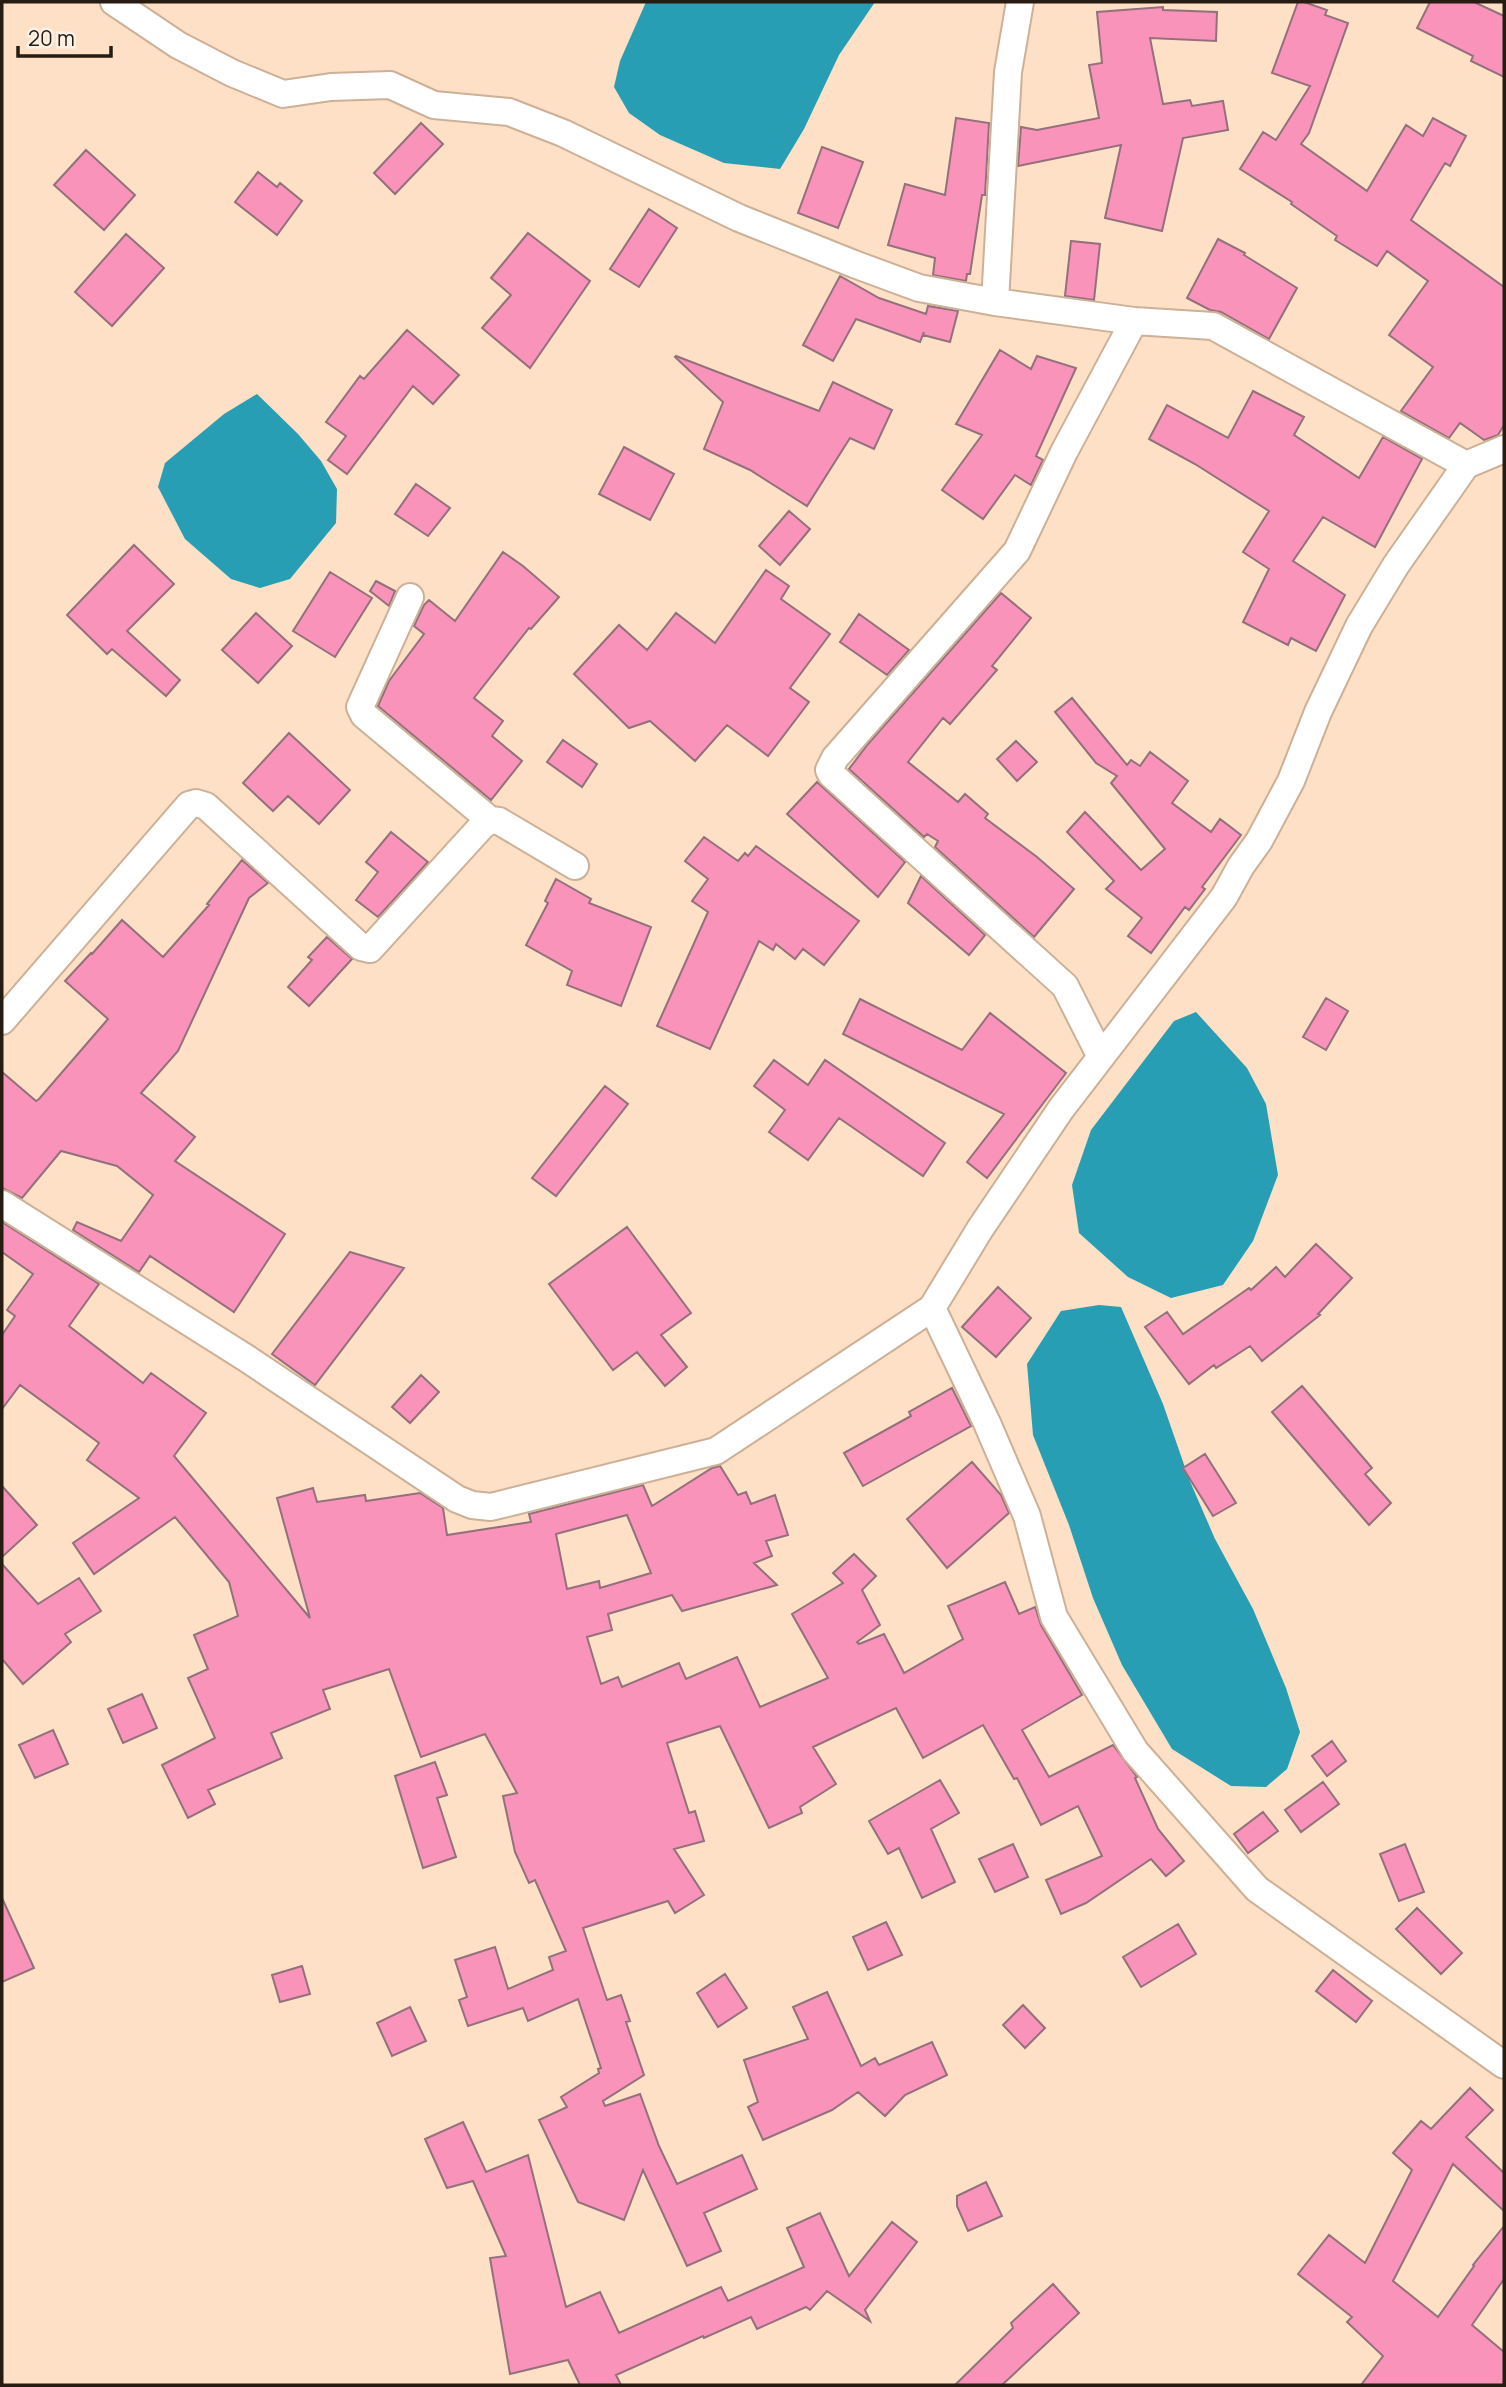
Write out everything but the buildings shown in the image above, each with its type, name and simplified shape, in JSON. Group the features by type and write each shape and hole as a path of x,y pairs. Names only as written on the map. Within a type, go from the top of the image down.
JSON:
{"street":[{"path":"114,2 178,45 232,73 283,94 390,85 434,106 509,112 563,133 739,218 919,288 995,302 1134,321 1213,326 1466,465"},
{"path":"995,302 1008,72 1020,2"},
{"path":"1101,1057 1065,986 947,881 831,774 829,769 835,758 1017,551 1064,452 1134,321"},
{"path":"2,1204 246,1358 457,1499 472,1505 491,1507 716,1451 932,1308 980,1229 1061,1110 1212,914 1259,841 1290,781 1318,712 1359,626 1396,565 1466,465 1504,449"},
{"path":"410,597 360,707 364,715 490,820 499,821 575,866"},
{"path":"2,1021 189,805 196,803 206,806 361,947 370,949 490,820"},
{"path":"932,1308 988,1423 1027,1516 1054,1616 1135,1751 1257,1889 1504,2065"}],"water":[{"path":"646,2 875,2 839,55 804,129 780,169 724,163 660,135 629,113 614,87 620,61"},
{"path":"257,394 321,461 337,489 336,523 290,579 260,588 231,579 185,539 158,487 165,463 224,414"},
{"path":"1196,1012 1247,1068 1266,1104 1278,1175 1253,1241 1223,1285 1171,1298 1128,1277 1079,1233 1072,1185 1091,1130 1174,1021"},
{"path":"1099,1305 1121,1307 1163,1404 1189,1479 1215,1539 1253,1609 1286,1688 1300,1732 1287,1769 1266,1787 1231,1786 1172,1749 1122,1665 1093,1598 1069,1525 1033,1435 1027,1364 1061,1311"}]}
